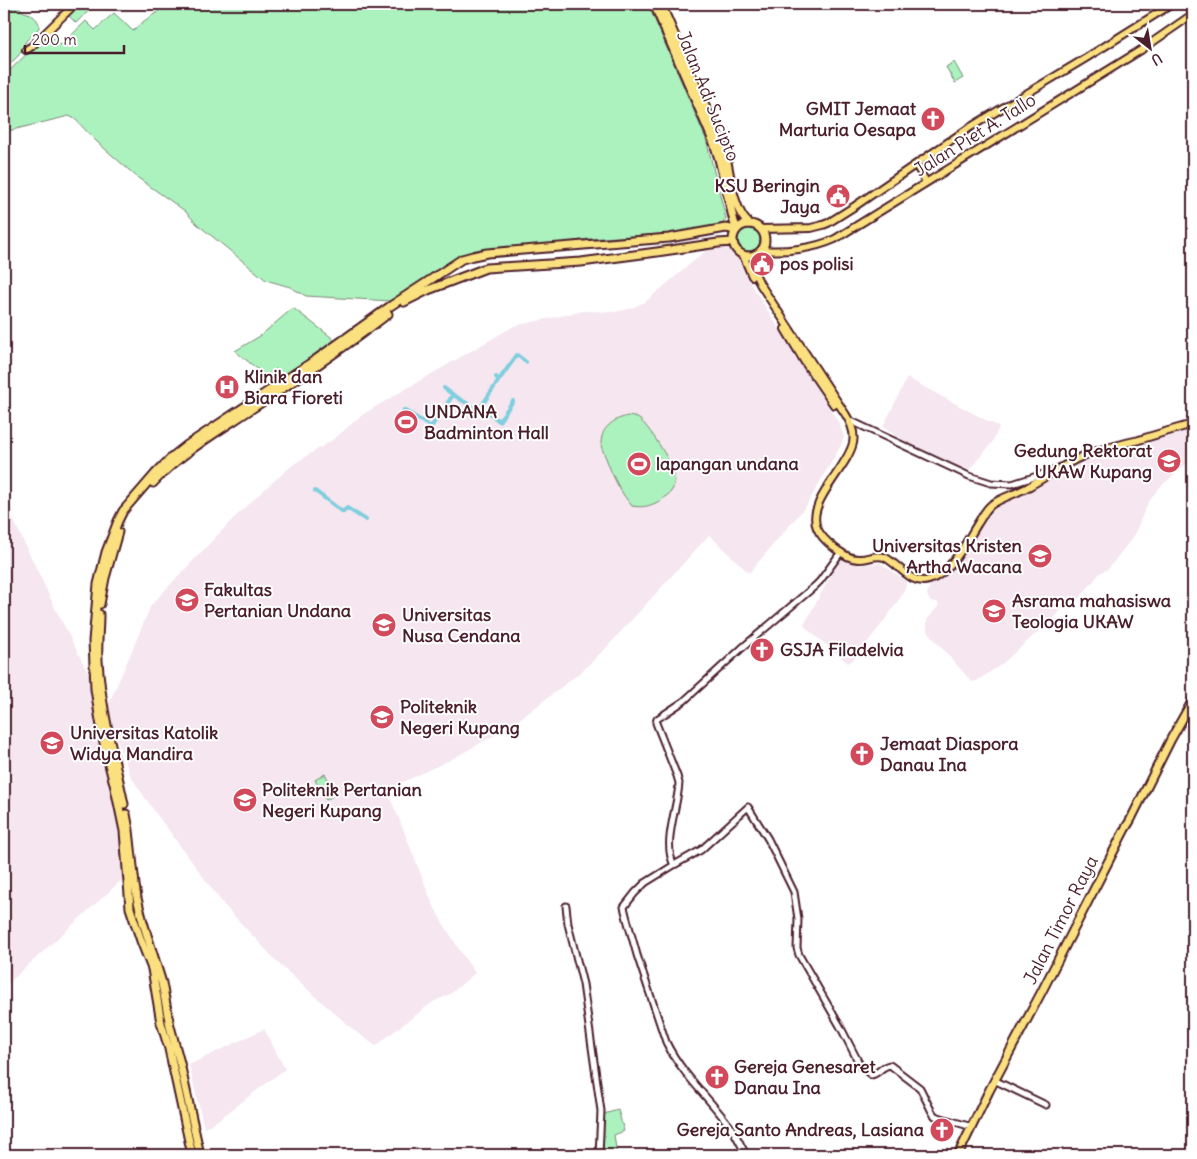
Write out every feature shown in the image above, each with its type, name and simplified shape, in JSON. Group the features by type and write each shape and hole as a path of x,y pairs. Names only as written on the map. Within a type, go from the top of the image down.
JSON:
{"highway":[{"name":"Jalan Adi Sucipto","path":"654,4 669,29 721,143 736,203 741,215 749,224"},
{"name":"Jalan Adi Sucipto","path":"661,4 714,143 737,230"},
{"path":"749,224 760,229 764,240 758,252 744,255 735,248 733,242 734,234 740,227 749,224"},
{"path":"230,420 389,307 462,259 487,253 669,238 726,228 737,230"},
{"path":"200,1155 161,1022 152,969 130,908 124,832 104,743 93,641 98,606 98,584 104,558 123,511 155,474 187,445 230,420 338,350 401,304 419,294 491,267 581,262 733,242"},
{"path":"440,273 445,283"},
{"path":"98,688 129,830 135,885 143,922 162,983 170,1026 180,1063 192,1155"},
{"name":"Jalan Timor Raya","path":"958,1155 994,1080 1041,993 1171,738 1193,700"},
{"path":"130,908 140,907"}],"main road":[{"path":"69,4 46,28 75,4"},
{"name":"Jalan Piet A. Tallo","path":"760,229 811,228 823,226 838,218 969,128 1172,4"},
{"name":"Jalan Piet A. Tallo","path":"758,252 827,243 850,231 926,182 1142,50 1193,14"},
{"path":"916,165 926,182"},
{"path":"758,252 753,269 760,284 847,417 852,428 853,444 815,513 820,533 846,557 857,560 874,556 882,557 916,580 926,581 938,575 954,560 983,514 999,500 1020,492 1087,454 1193,424"},
{"path":"744,255 756,284 792,342 828,398 839,412 847,417"}],"street":[{"path":"847,417 968,476 992,483 1012,484 1056,470"},
{"path":"674,865 671,859 670,838 679,783 656,723 657,719 684,701 762,630 815,586 841,552"},
{"path":"746,1155 731,1126 683,1069 666,1042 626,919 624,907 651,878 701,850 748,808 768,839 794,892 798,919 797,948 800,955 861,1067 871,1075 890,1065 920,1088 936,1116 972,1127"},
{"path":"566,906 568,924 582,984 601,1111 599,1155"},
{"path":"994,1080 1046,1105"}],"shaded area":[{"name":"Universitas Nusa Cendana","path":"725,245 739,255 749,281 840,425 844,437 840,447 806,506 749,573 709,535 606,648 582,671 502,731 452,759 386,790 431,900 440,918 475,973 450,994 433,1002 376,1046 356,1032 281,966 224,905 131,777 106,710 151,605 233,519 266,488 294,464 334,439 362,415 514,326 584,311 616,312 645,302 707,250"},
{"path":"907,378 999,427 992,443 968,471 959,470 912,446 883,427"},
{"name":"Universitas Kristen Artha Wacana","path":"1188,428 1193,439 1193,458 1158,489 1148,503 1133,537 1108,569 1100,573 1081,596 1064,607 1056,615 1049,628 1040,630 1003,663 977,681 972,682 927,629 927,620 939,605 937,602 930,601 927,595 931,584 948,574 959,562 988,514 1000,505 1084,462 1150,438"},
{"name":"Universitas Katolik Widya Mandira","path":"4,500 89,675 97,725 122,831 124,878 4,987"},
{"path":"840,558 859,565 880,563 906,581 902,595 885,620 854,659 848,663 804,625"},
{"path":"264,1029 285,1069 218,1120 204,1128 189,1065"}],"green space":[{"path":"4,4 16,4 24,12 31,14 37,20 39,28 26,41 19,55 4,70"},
{"path":"77,4 96,4 76,23 67,14"},
{"path":"153,4 648,4 706,139 726,219 722,224 673,233 588,239 526,248 487,249 462,255 391,301 306,296 290,287 266,280 197,224 185,211 138,178 96,141 75,119 69,116 4,132 4,76 48,33 61,45 86,21 95,30 114,13 133,31 159,11"},
{"path":"954,62 963,78 955,83 946,67"},
{"path":"749,229 757,232 760,240 757,248 749,251 741,248 738,240 741,232"},
{"path":"293,308 335,342 285,376 276,369 266,376 235,351 260,336"},
{"name":"lapangan undana","path":"628,416 638,418 648,428 674,473 674,483 671,491 661,500 647,506 632,506 628,501 614,477 601,446 603,433 606,428 618,419"},
{"path":"325,774 336,794 326,800 315,780"},
{"path":"618,1110 624,1131 614,1135 617,1155 602,1155 604,1114"}],"waterway":[{"path":"499,380 517,355 526,362"},
{"path":"478,411 499,380 496,377"},
{"path":"444,388 484,414 487,411 499,421 513,401"},
{"path":"403,413 404,410 431,427 453,395"},
{"path":"315,491 343,512 347,508 366,520"}],"place":[{"name":"GMIT Jemaat Marturia Oesapa","path":"933,119"},
{"name":"KSU Beringin Jaya","path":"838,196"},
{"name":"pos polisi","path":"762,264"},
{"name":"Klinik dan Biara Fioreti","path":"227,387"},
{"name":"UNDANA Badminton Hall","path":"406,422"},
{"name":"Gedung Rektorat UKAW Kupang","path":"1169,461"},
{"name":"lapangan undana","path":"639,464"},
{"name":"Universitas Kristen Artha Wacana","path":"1040,556"},
{"name":"Fakultas Pertanian Undana","path":"187,600"},
{"name":"Asrama mahasiswa Teologia UKAW","path":"994,611"},
{"name":"Universitas Nusa Cendana","path":"384,625"},
{"name":"GSJA Filadelvia","path":"762,650"},
{"name":"Politeknik Negeri Kupang","path":"382,717"},
{"name":"Universitas Katolik Widya Mandira","path":"52,743"},
{"name":"Jemaat Diaspora Danau Ina","path":"862,754"},
{"name":"Politeknik Pertanian Negeri Kupang","path":"245,800"},
{"name":"Gereja Genesaret Danau Ina","path":"717,1077"},
{"name":"Gereja Santo Andreas, Lasiana","path":"942,1130"}]}
